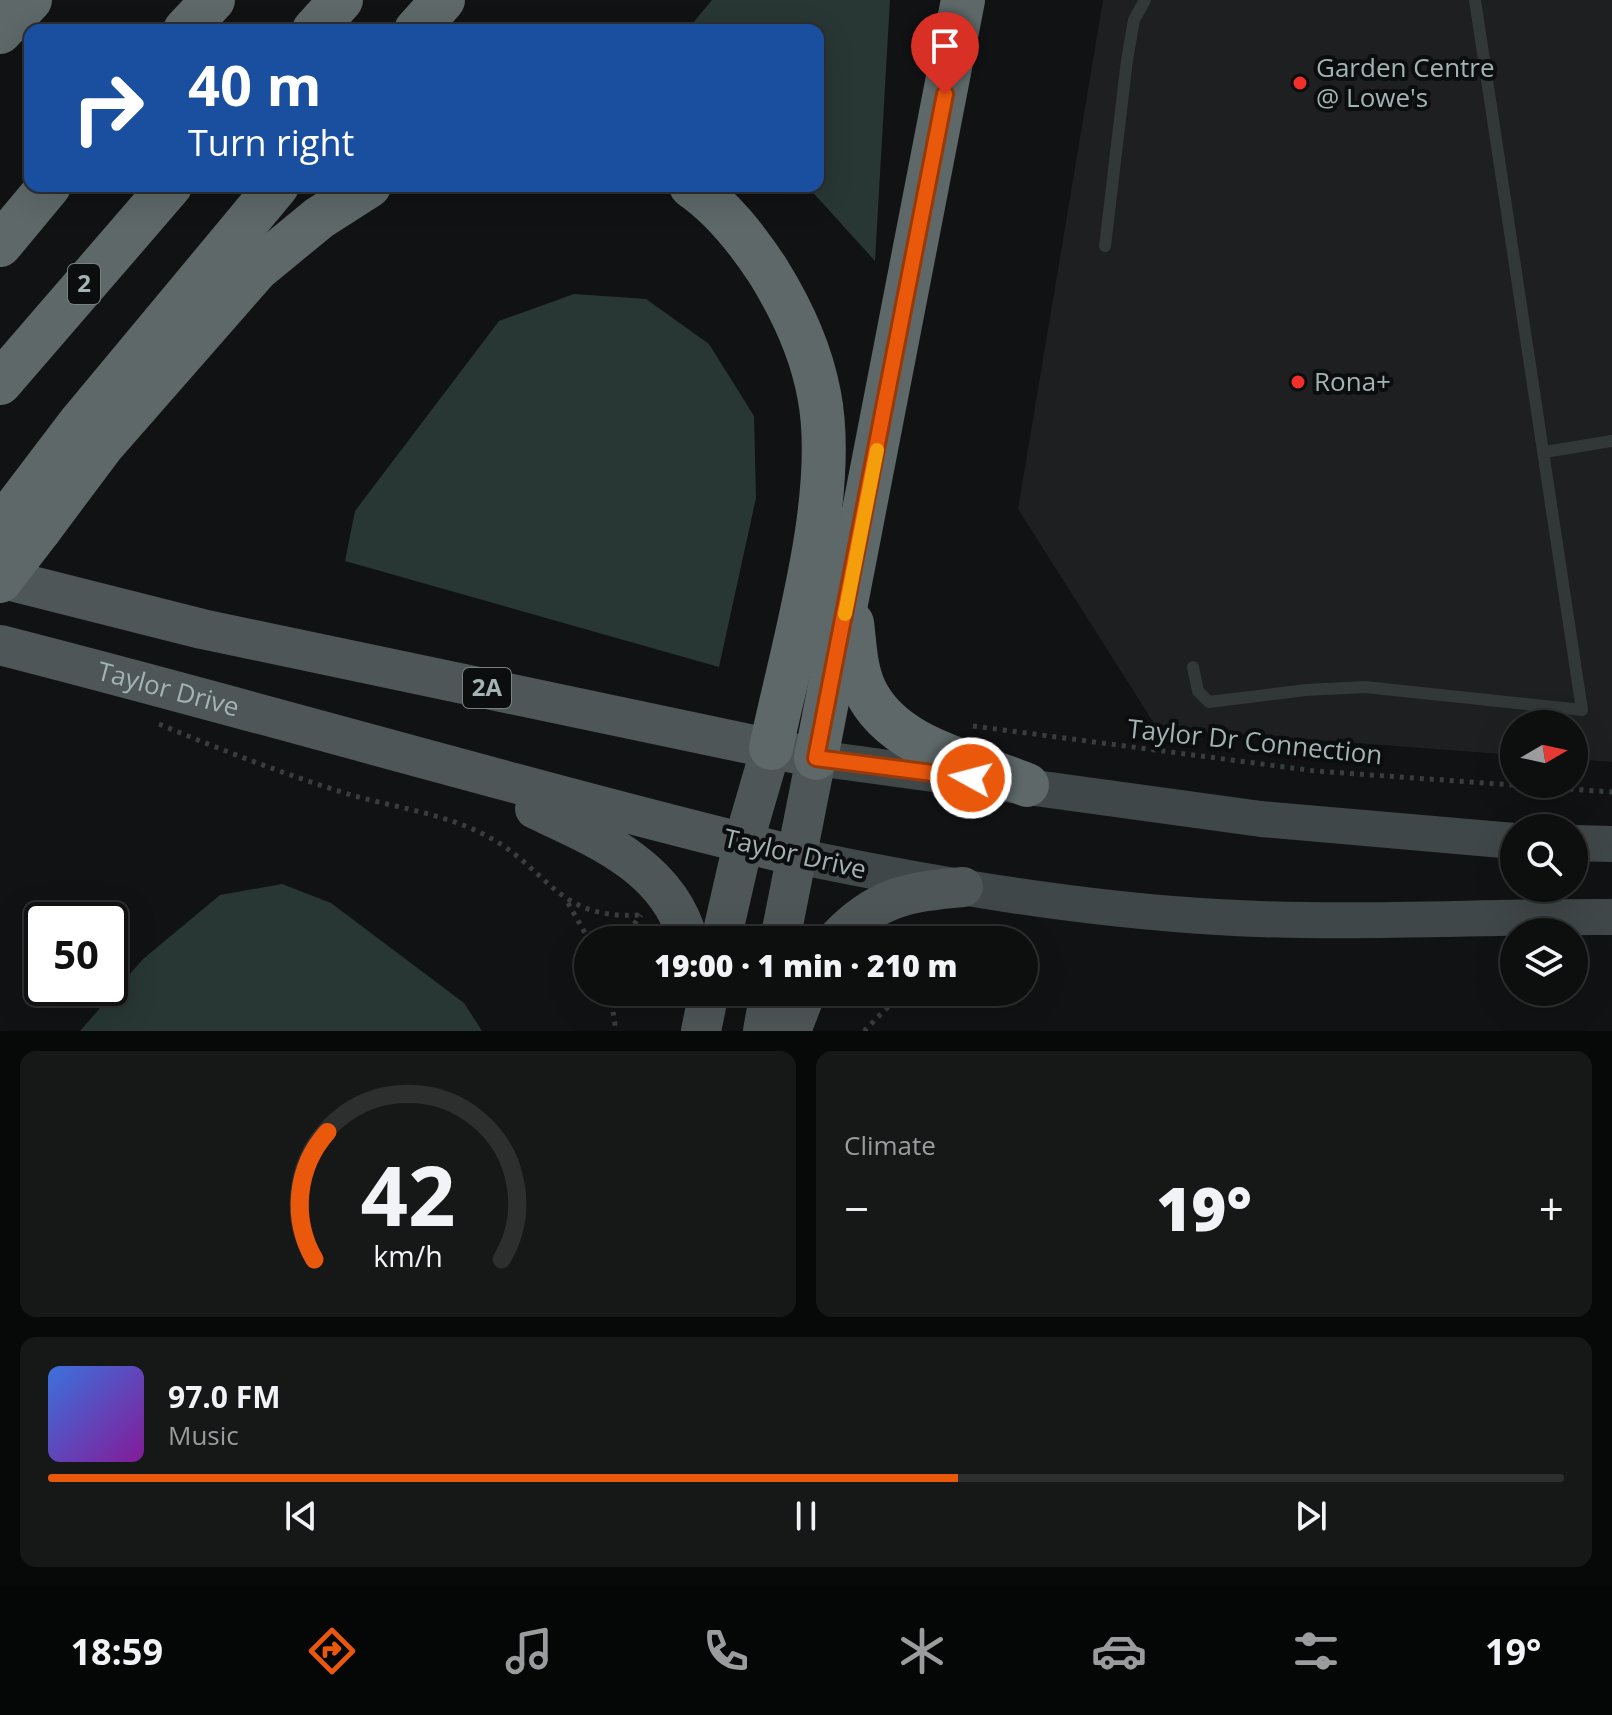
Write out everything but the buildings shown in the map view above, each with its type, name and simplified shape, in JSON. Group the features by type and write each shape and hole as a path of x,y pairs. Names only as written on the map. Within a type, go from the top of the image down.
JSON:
{"highway":[{"path":"0,32 30,0"},
{"path":"191,24 213,0"},
{"path":"319,24 341,0"},
{"path":"421,24 443,0"},
{"path":"816,758 963,0"},
{"path":"0,245 44,192"},
{"name":"2","path":"0,383 165,192"},
{"path":"0,580 16,526 79,424 272,192"},
{"path":"16,526 102,446 257,269 319,218 360,192"},
{"path":"700,192 751,244 778,288 805,344 820,396 823,460 819,521 771,748"},
{"path":"849,597 857,665 865,690 882,714 907,737 1027,785"}],"main road":[{"name":"2A","path":"0,580 202,629 771,748"},
{"name":"Taylor Drive","path":"0,645 770,849 963,887 1133,911 1219,918 1612,917"},
{"path":"761,926 770,849 771,748 816,758 1261,819 1500,840"},
{"path":"406,754 559,820 635,862 674,905 682,926"},
{"path":"729,926 816,758"},
{"path":"1588,843 1612,844"},
{"path":"770,849 778,926"},
{"path":"849,926 883,902 914,892 963,887"},
{"path":"695,1006 698,1031"},
{"path":"698,1031 705,1006"},
{"path":"747,1031 751,1006"},
{"path":"763,1031 767,1006"},
{"path":"791,1031 801,1006"}],"lane":[{"path":"1105,246 1127,60 1134,20 1145,0"},
{"path":"1193,667 1198,691 1209,702 1322,688 1365,687 1582,710 1475,0"},
{"path":"1545,452 1612,441"}],"path":[{"path":"145,717 306,780 484,834 528,865 565,899 581,926"},
{"name":"Taylor Dr Connection","path":"960,721 1075,742 1315,771 1612,792"},
{"path":"565,899 601,915 640,915"},
{"path":"632,926 646,909"},
{"path":"612,1006 616,1031"},
{"path":"864,1031 889,1006"}],"shaded area":[{"path":"712,0 890,0 875,261 812,192 824,192 824,24 692,24"},
{"path":"1103,0 1612,0 1612,762 1588,760 1588,710 1500,710 1500,754 1157,728 1018,509"},
{"path":"574,294 646,299 709,344 754,416 756,498 719,667 345,561 355,511 499,321"},
{"path":"282,884 331,903 464,1003 482,1031 80,1031 102,1006 128,1006 128,976 143,959 220,895"}],"slow traffic":[{"path":"845,614 877,450"}],"place":[{"name":"Garden Centre @ Lowe's","path":"1300,83"},
{"name":"Rona+","path":"1298,382"}],"route":[{"path":"945,94 816,758 971,778"}]}
